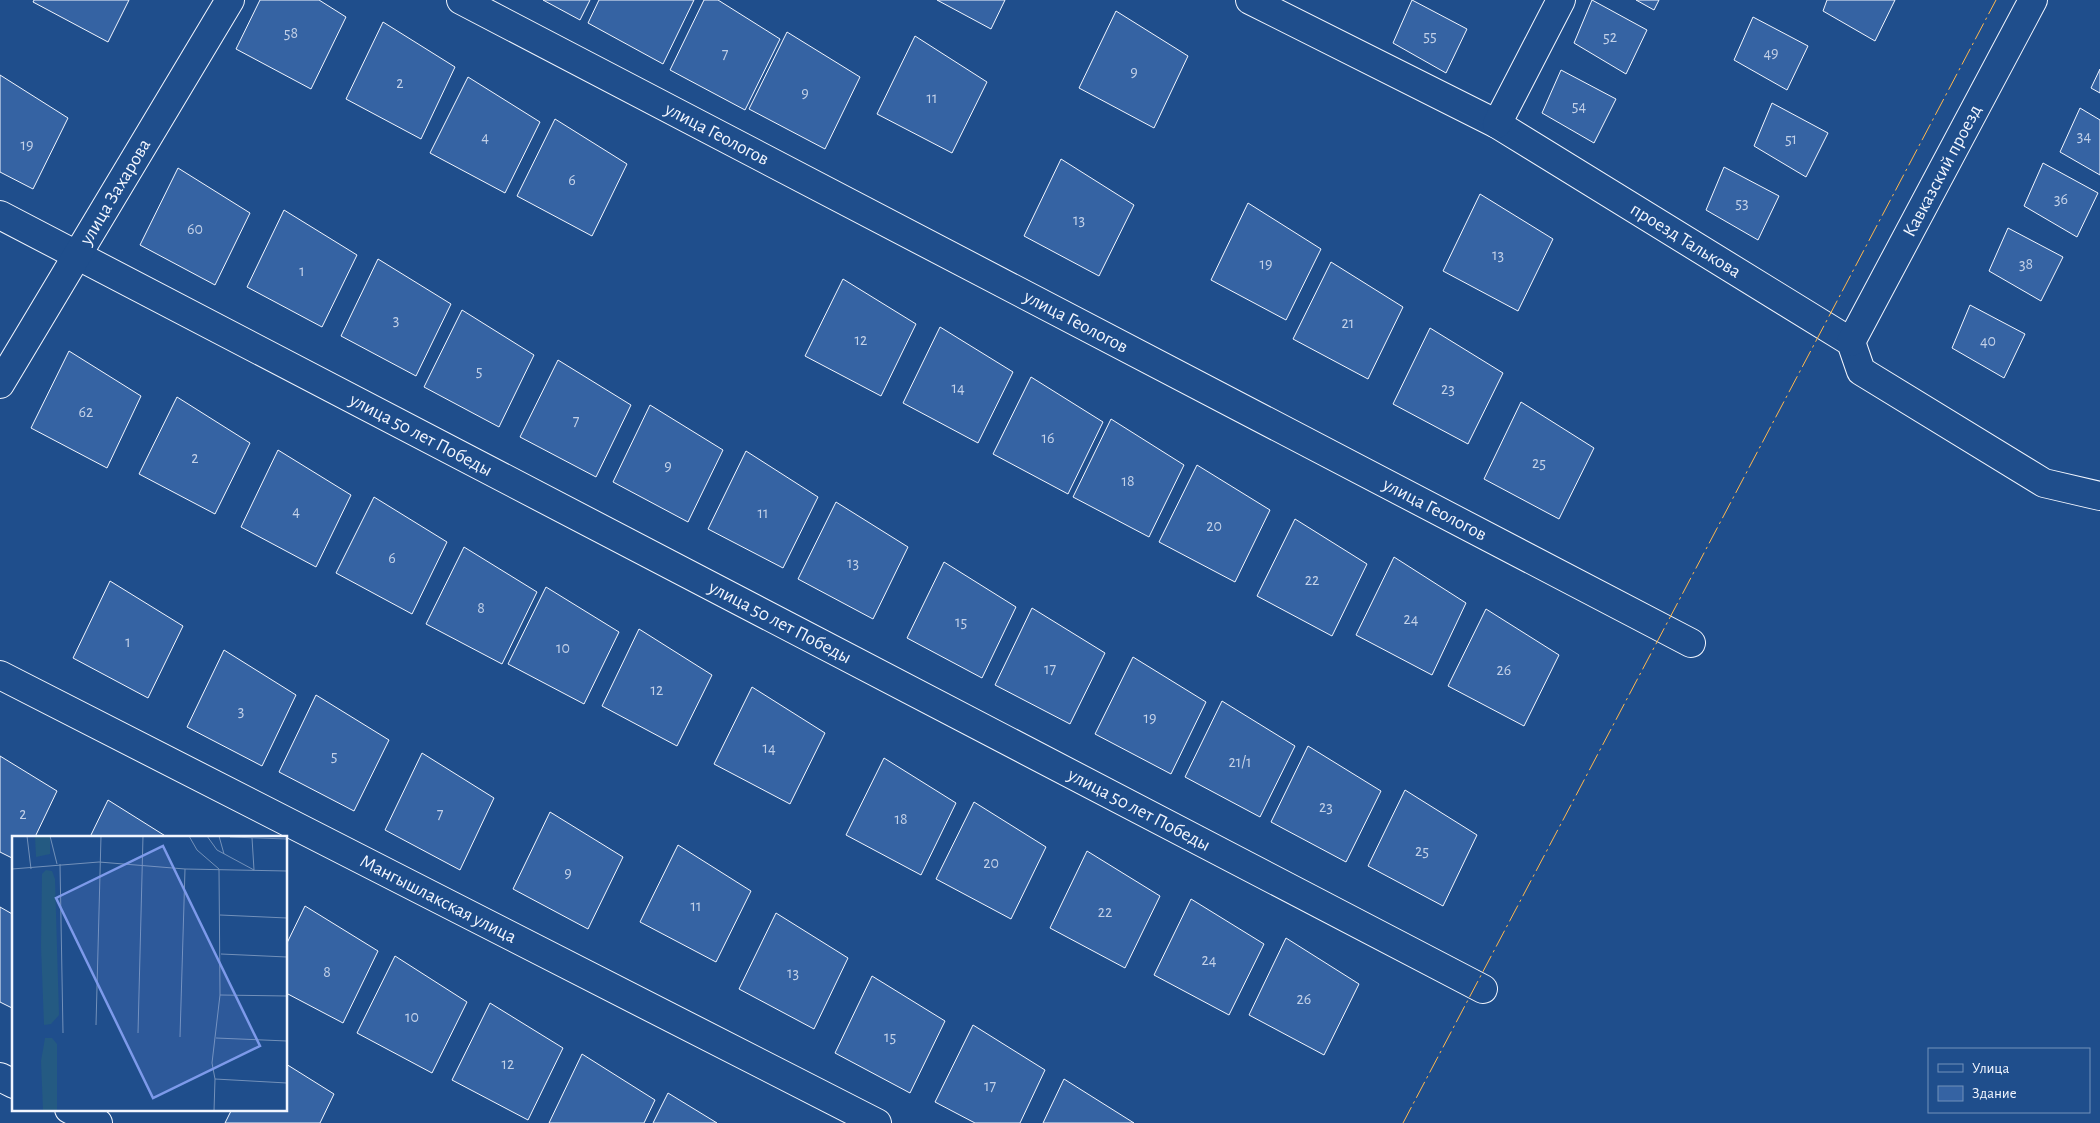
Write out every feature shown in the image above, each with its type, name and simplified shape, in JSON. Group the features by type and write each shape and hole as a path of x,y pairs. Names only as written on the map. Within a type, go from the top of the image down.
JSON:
{"street":[{"name":"улица Захарова","path":"0,384 230,0"},
{"name":"улица Геологов","path":"461,0 1691,644"},
{"name":"проезд Талькова","path":"1250,0 1497,124 1851,342"},
{"path":"1497,124 1561,0"},
{"name":"Кавказский проезд","path":"1851,342 2033,0"},
{"name":"улица 50 лет Победы","path":"0,215 1483,989"},
{"path":"1851,342 1861,371 1869,376 2044,483 2100,496"},
{"name":"Мангышлакская улица","path":"0,675 877,1123"},
{"path":"0,1077 12,1083"},
{"path":"70,1110 98,1123"}],"building":[{"path":"34,0 129,0 108,42 33,2"},
{"path":"260,0 319,0 346,17 311,89 236,49"},
{"path":"543,0 590,0 580,20"},
{"path":"599,0 694,0 663,64 588,23"},
{"path":"704,0 718,0 780,39 745,110 670,70"},
{"path":"937,0 1005,0 991,29"},
{"path":"1412,0 1467,29 1446,73 1393,43"},
{"path":"1592,0 1647,30 1626,74 1574,43"},
{"path":"1636,0 1659,0 1654,10"},
{"path":"1827,0 1895,0 1875,41 1823,11"},
{"path":"1116,11 1188,56 1154,128 1079,88"},
{"path":"1753,17 1808,46 1787,90 1734,60"},
{"path":"383,22 455,67 421,139 346,99"},
{"path":"787,32 860,77 825,149 749,109"},
{"path":"915,36 987,82 952,153 877,114"},
{"path":"2100,69 2100,93 2091,88"},
{"path":"1561,70 1616,99 1594,143 1542,113"},
{"path":"0,75 68,118 33,189 0,172"},
{"path":"468,77 540,122 505,193 430,153"},
{"path":"1772,103 1828,133 1806,177 1754,146"},
{"path":"2080,108 2100,120 2100,175 2060,152"},
{"path":"555,119 627,164 592,236 517,196"},
{"path":"1061,159 1134,205 1099,276 1024,236"},
{"path":"2043,163 2098,193 2077,237 2024,206"},
{"path":"1724,167 1779,196 1758,240 1706,210"},
{"path":"178,168 250,213 215,285 140,245"},
{"path":"1480,194 1553,239 1518,311 1443,271"},
{"path":"1248,203 1321,249 1286,320 1211,280"},
{"path":"284,210 357,255 322,327 247,287"},
{"path":"2008,228 2063,257 2041,301 1989,271"},
{"path":"378,259 451,304 416,376 341,336"},
{"path":"1331,262 1403,307 1368,379 1293,339"},
{"path":"843,279 916,324 881,396 805,356"},
{"path":"1970,305 2025,334 2004,378 1952,348"},
{"path":"462,310 534,355 499,427 424,387"},
{"path":"940,327 1013,372 978,443 903,403"},
{"path":"1430,328 1503,373 1468,444 1393,404"},
{"path":"69,351 141,396 107,468 31,428"},
{"path":"558,360 631,405 596,477 520,437"},
{"path":"1031,377 1103,422 1068,494 993,454"},
{"path":"177,397 250,443 215,514 139,474"},
{"path":"1521,402 1594,448 1559,519 1484,479"},
{"path":"650,405 723,450 688,522 613,482"},
{"path":"1111,419 1184,465 1149,537 1073,497"},
{"path":"278,450 351,495 316,567 241,527"},
{"path":"746,451 818,497 783,568 708,529"},
{"path":"1197,465 1270,510 1235,582 1159,542"},
{"path":"374,497 447,542 412,614 336,573"},
{"path":"836,502 908,547 873,619 798,579"},
{"path":"1295,519 1367,564 1332,636 1257,596"},
{"path":"464,547 537,592 502,664 426,624"},
{"path":"1394,557 1466,603 1432,675 1356,635"},
{"path":"944,562 1016,607 982,678 907,638"},
{"path":"110,581 183,626 148,698 73,658"},
{"path":"546,587 619,632 584,704 508,664"},
{"path":"1032,608 1105,653 1070,724 995,685"},
{"path":"1486,609 1559,655 1524,726 1448,686"},
{"path":"639,629 712,675 677,746 602,706"},
{"path":"224,650 296,695 262,766 187,727"},
{"path":"1133,657 1206,702 1171,774 1095,734"},
{"path":"752,687 825,733 790,804 714,764"},
{"path":"316,695 389,740 354,811 279,772"},
{"path":"1222,701 1295,746 1260,817 1185,777"},
{"path":"1308,746 1381,791 1346,862 1271,822"},
{"path":"422,753 494,798 460,870 385,830"},
{"path":"0,756 57,791 35,836 12,836 12,858 0,852"},
{"path":"884,758 956,803 921,875 846,835"},
{"path":"1405,790 1477,835 1443,906 1368,866"},
{"path":"108,800 165,836 90,836"},
{"path":"974,802 1046,847 1011,919 936,879"},
{"path":"550,812 623,857 588,929 513,889"},
{"path":"678,845 751,891 716,962 640,922"},
{"path":"1087,851 1160,896 1125,968 1050,928"},
{"path":"1191,899 1264,944 1229,1015 1154,975"},
{"path":"305,906 378,951 343,1023 288,994 288,941"},
{"path":"0,907 12,914 12,1008 0,1002"},
{"path":"776,913 848,958 814,1029 739,989"},
{"path":"1286,938 1359,984 1324,1055 1249,1015"},
{"path":"395,956 467,1002 432,1073 357,1033"},
{"path":"872,976 945,1021 910,1093 835,1053"},
{"path":"490,1003 563,1048 528,1120 452,1080"},
{"path":"973,1025 1045,1070 1020,1123 975,1123 935,1102"},
{"path":"582,1054 655,1100 644,1123 549,1123"},
{"path":"288,1065 334,1094 320,1123 225,1123 232,1110 288,1110"},
{"path":"1064,1079 1134,1123 1043,1123"},
{"path":"668,1093 717,1123 653,1123"}],"power":[{"path":"1403,1123 1996,0"}]}
